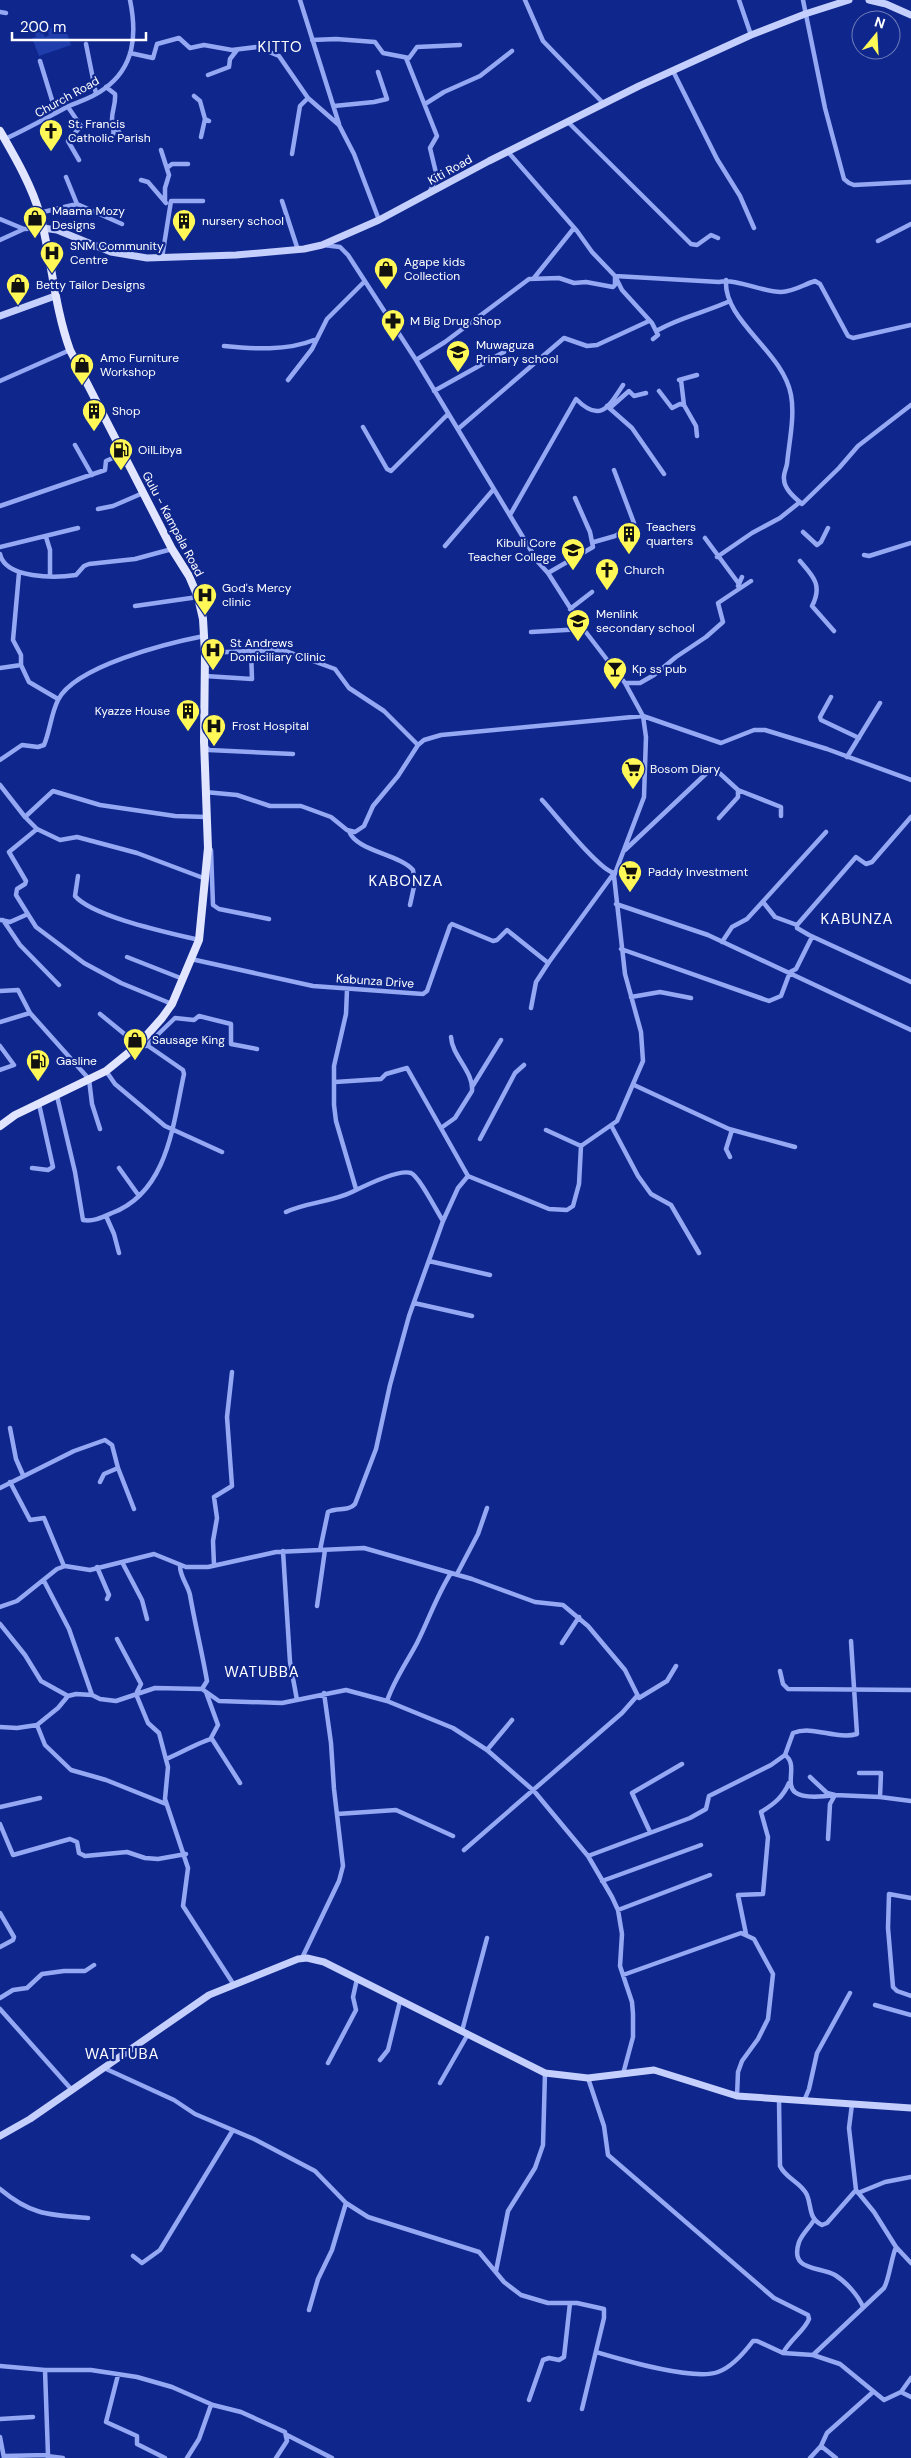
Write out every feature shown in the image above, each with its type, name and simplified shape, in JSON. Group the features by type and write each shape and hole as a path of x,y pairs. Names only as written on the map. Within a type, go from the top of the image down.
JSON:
{"main road":[{"name":"Gulu - Kampala Road","path":"0,131 28,185 39,213 55,296 70,350 172,549 189,576 198,597 205,653 204,745 206,820 206,879 199,940 172,1004 142,1044 106,1071 15,1115 0,1126"}],"street":[{"name":"Church Road","path":"5,139 96,94 106,87 122,68 130,53 135,29 130,0"},
{"path":"300,0 339,125 354,154 379,220"},
{"path":"525,0 543,41 604,104"},
{"path":"739,0 751,35"},
{"path":"803,0 825,108 844,179 849,184 854,185 911,182"},
{"name":"Kiti Road","path":"43,228 58,230 110,252 136,257 162,258 298,250 322,245 379,220 489,161 673,71 751,35 845,0"},
{"path":"874,0 911,15"},
{"path":"130,53 153,58 157,44 179,38 190,48 204,45 217,49 237,50 257,47 276,53 285,63 308,98 339,125"},
{"path":"312,40 336,39 375,42 383,53 406,58 410,58 417,47 460,46"},
{"path":"86,44 96,94"},
{"path":"208,75 230,67 230,59 237,50"},
{"path":"425,104 444,92 480,76 512,51"},
{"path":"406,58 437,136 430,148 436,177 428,195"},
{"path":"40,61 56,113"},
{"path":"673,71 716,159 740,196 754,228"},
{"path":"334,106 387,99 378,72"},
{"path":"106,87 115,94 116,104 112,119 114,126 121,135"},
{"path":"194,96 200,101 207,120 201,136"},
{"path":"292,154 300,106 308,98"},
{"path":"68,107 81,126 80,130 71,135 68,141 79,160"},
{"path":"568,122 691,244 697,245 711,235 718,238"},
{"path":"109,141 112,137 114,126"},
{"path":"161,150 169,175 164,188 166,204 162,258"},
{"path":"508,153 574,228 592,252 614,276 622,290 658,330"},
{"path":"167,168 172,164 188,164"},
{"path":"66,177 78,204"},
{"path":"141,180 148,182 166,204"},
{"path":"166,204 171,200 204,201"},
{"path":"282,201 298,250"},
{"path":"39,213 78,204 122,224"},
{"path":"0,220 24,229"},
{"path":"878,241 911,224"},
{"path":"0,240 24,229 43,228"},
{"path":"416,360 534,278 574,228"},
{"path":"322,245 340,247 345,251 416,360 538,562 548,573 583,629 625,684 643,716 646,737 644,797 614,873 536,982 531,1008"},
{"path":"534,278 559,278 574,283 586,282 613,287 615,285 614,276"},
{"path":"614,276 719,282 726,280 750,287 782,292 817,281 846,334 850,337 911,325"},
{"path":"726,280 730,301 746,326 774,357 791,394 790,437 784,479 786,486 800,502"},
{"path":"288,380 312,348 314,340 327,319 364,282"},
{"path":"0,316 55,296"},
{"path":"658,330 680,319 707,311 730,301"},
{"path":"458,429 564,338 587,346 597,345 649,321"},
{"path":"653,339 658,335 658,330"},
{"path":"224,346 262,348 301,345 314,340"},
{"path":"0,381 70,350"},
{"path":"434,391 504,352"},
{"path":"697,375 680,380 684,406 696,426 698,436"},
{"path":"607,406 623,385"},
{"path":"659,390 672,408 680,404 684,406"},
{"path":"510,515 576,399 586,408 596,412 607,406 612,406 629,391 634,396 646,393"},
{"path":"717,557 752,533 780,518 800,502 802,504 839,468 858,446 911,405"},
{"path":"607,406 632,428 664,474"},
{"path":"363,428 387,469 391,471 448,414"},
{"path":"75,445 92,475"},
{"path":"0,506 105,470 106,461 124,453"},
{"path":"594,542 615,536 634,522 614,470"},
{"path":"445,546 493,490"},
{"path":"98,509 113,506 144,493"},
{"path":"548,573 591,549 594,542 575,498"},
{"path":"0,547 78,528"},
{"path":"804,532 817,545 828,528"},
{"path":"46,537 50,550 50,576"},
{"path":"705,538 717,557 739,584"},
{"path":"864,555 869,556 911,543"},
{"path":"0,554 3,563 7,567 20,573 50,576 76,575 84,566 89,564 135,559 172,549"},
{"path":"800,561 817,582 815,601 812,606 834,631"},
{"path":"20,573 14,640 21,655 21,666 29,682 58,699"},
{"path":"736,592 742,577"},
{"path":"625,684 640,683 654,675 676,657 706,637 723,622 718,603 751,581"},
{"path":"570,608 592,592"},
{"path":"135,606 198,597"},
{"path":"531,632 583,629"},
{"path":"0,760 22,745 38,747 44,745 58,699 88,673 143,651 204,636"},
{"path":"205,653 283,650 335,669 349,688 384,711 418,745"},
{"path":"205,676 252,679 251,651"},
{"path":"0,668 21,666"},
{"path":"831,697 820,717 821,720 859,738"},
{"path":"847,757 880,703"},
{"path":"349,832 355,832 364,826 373,806 398,776 418,745 424,740 441,735 643,716 721,743 754,730 764,730 911,780"},
{"path":"204,745 209,750 293,754"},
{"path":"623,851 711,769 715,769 738,790 781,807 781,816"},
{"path":"0,785 37,829 60,840 77,837 137,854 206,879"},
{"path":"719,818 738,797 738,790"},
{"path":"25,817 52,791 57,791 100,805 206,820 211,839 213,905 218,909 269,918"},
{"path":"205,792 237,795 270,806 300,806 331,817 356,840 402,861 413,870 415,882 410,905"},
{"path":"542,800 592,856 609,872 614,873"},
{"path":"797,925 856,857 866,864 872,862 911,817"},
{"path":"37,829 9,852 26,881 16,892 36,927 95,970 172,1004"},
{"path":"722,942 732,927 742,923 763,902 826,832"},
{"path":"581,1146 612,1127 617,1121 643,1061 642,1032 631,998 621,949 614,873"},
{"path":"78,876 76,896 90,907 139,924 199,940"},
{"path":"763,902 775,918 797,925 797,928 812,937 911,982"},
{"path":"616,904 722,942 790,972 821,989 911,1030"},
{"path":"2,920 14,921 28,914"},
{"path":"2,920 20,946 59,985"},
{"name":"Kabunza Drive","path":"191,959 300,984 347,990 423,994 426,991 452,924 493,941 497,940 507,930 547,962 550,962"},
{"path":"621,949 769,1002 780,996 790,972 796,968 812,937"},
{"path":"127,957 183,979"},
{"path":"0,991 18,990 30,1013 89,1079 92,1104 100,1129"},
{"path":"347,990 346,1014 334,1066 336,1121 356,1190"},
{"path":"631,998 660,992 691,998"},
{"path":"0,1022 30,1013"},
{"path":"57,1096 75,1172 82,1219 85,1221 106,1216 130,1204 152,1183 170,1141 184,1072 100,1014"},
{"path":"142,1044 175,1018 194,1020 199,1016 231,1024 231,1044 257,1048"},
{"path":"451,1037 455,1051 472,1087"},
{"path":"441,1128 455,1118 501,1040"},
{"path":"0,1046 14,1062 12,1067 0,1070"},
{"path":"480,1139 515,1073 524,1065"},
{"path":"335,1082 381,1079 386,1074 407,1068 468,1176 512,1192 538,1205 559,1211 567,1210 573,1206 576,1200 579,1184 581,1146"},
{"path":"106,1071 115,1084 172,1131 222,1152"},
{"path":"634,1085 732,1130 795,1147"},
{"path":"32,1168 48,1170 53,1167 39,1104"},
{"path":"612,1127 638,1176 651,1194 671,1205 699,1253"},
{"path":"546,1130 581,1146"},
{"path":"730,1157 726,1149 732,1130"},
{"path":"118,1168 139,1196"},
{"path":"286,1212 302,1205 342,1196 405,1172 413,1173 443,1221"},
{"path":"318,1606 328,1512 335,1509 350,1508 355,1504 376,1449 390,1385 414,1303 443,1221 458,1188 468,1176"},
{"path":"106,1216 114,1234 119,1253"},
{"path":"429,1261 490,1275"},
{"path":"414,1303 472,1316"},
{"path":"214,1565 213,1541 217,1518 214,1497 232,1486 227,1417 232,1372"},
{"path":"10,1428 16,1459 23,1476"},
{"path":"0,1488 105,1440 112,1445 118,1468 134,1509"},
{"path":"100,1482 104,1474 118,1468"},
{"path":"10,1482 30,1520 44,1518 64,1566"},
{"path":"387,1701 393,1683 418,1642 441,1589 454,1573 478,1534 487,1508"},
{"path":"0,1607 18,1601 64,1566 90,1570 154,1554 186,1568 214,1565 283,1551 364,1548 454,1573 535,1602 563,1605 579,1617 625,1670 637,1696"},
{"path":"283,1551 290,1662 297,1700"},
{"path":"122,1562 142,1600 146,1619"},
{"path":"180,1566 180,1573 190,1593 191,1612 203,1658 207,1681 203,1690 218,1725 212,1739"},
{"path":"97,1568 109,1595 107,1599"},
{"path":"44,1581 69,1629 92,1695"},
{"path":"562,1643 579,1617"},
{"path":"0,1624 25,1655 42,1681 68,1696"},
{"path":"117,1639 141,1684 136,1694 148,1722 159,1733 168,1767 164,1794 166,1804 170,1821 186,1854 188,1882 183,1906 234,1985"},
{"path":"588,1856 690,1818 706,1809 709,1796 771,1766 785,1755 790,1736 800,1730 805,1729 824,1734 850,1736 857,1734 850,1641"},
{"path":"464,1850 622,1713 637,1696 641,1697 667,1681 676,1666"},
{"path":"780,1671 783,1684 788,1689 911,1690"},
{"path":"0,1727 17,1728 36,1725 58,1708 68,1696 76,1694 92,1695 100,1699 116,1701 155,1688 203,1690 219,1701 282,1703 346,1690 387,1701 439,1721 487,1750 534,1791 588,1856 618,1910 622,1934 620,1966 632,2002 634,2023 633,2037 623,2074"},
{"path":"302,1958 342,1871 343,1855 324,1693"},
{"path":"487,1750 512,1720"},
{"path":"36,1725 45,1745 71,1770 106,1780 166,1804"},
{"path":"166,1759 188,1750 205,1740 212,1739"},
{"path":"212,1739 240,1783"},
{"path":"746,1934 738,1895 763,1894 768,1837 761,1812 776,1803 789,1783 792,1765 790,1758 785,1755"},
{"path":"650,1832 632,1793 682,1764"},
{"path":"859,1773 881,1774 880,1796"},
{"path":"810,1777 827,1793 835,1795"},
{"path":"789,1783 794,1792 799,1796 880,1796 911,1802"},
{"path":"828,1839 830,1804 835,1795"},
{"path":"0,1807 40,1798"},
{"path":"337,1814 398,1810 453,1836"},
{"path":"0,1824 12,1855 70,1839 77,1842 79,1853 85,1856 127,1852 145,1858 158,1859 186,1854"},
{"path":"602,1881 700,1845"},
{"path":"618,1910 710,1876"},
{"path":"911,1898 889,1894 888,1928 893,1986 897,1991 911,1996"},
{"path":"0,1913 14,1937 0,1947"},
{"path":"623,1975 650,1967 741,1933 746,1934 757,1943 773,1974 768,2019 758,2039 742,2061 738,2072 737,2096"},
{"path":"440,2083 465,2033 487,1938"},
{"path":"0,2136 72,2091 209,1995 302,1958 315,1959 545,2073 588,2078 654,2070 737,2096 911,2108"},
{"path":"0,1998 13,1990 27,1988 42,1974 60,1971 85,1972 94,1965"},
{"path":"328,2063 356,2010 353,1997 357,1979"},
{"path":"803,2102 809,2089 817,2053 850,1993"},
{"path":"380,2060 388,2050 400,2002"},
{"path":"875,2005 911,2015"},
{"path":"0,2009 72,2091"},
{"path":"104,2068 174,2100 200,2117 234,2130 315,2171 346,2203 368,2217 479,2252 504,2282 521,2295 548,2302 599,2307 605,2311 582,2408"},
{"path":"496,2271 508,2212 535,2168 543,2145 545,2073"},
{"path":"588,2078 602,2121 608,2155 774,2298 808,2315 809,2319 806,2326 791,2340 783,2353"},
{"path":"779,2100 780,2166 784,2174 807,2195 814,2220 822,2225 827,2223 857,2192 885,2182 911,2177"},
{"path":"852,2104 849,2128 857,2192 874,2212 896,2247 911,2262"},
{"path":"133,2256 142,2262 160,2250 234,2130"},
{"path":"0,2189 24,2208 48,2215 88,2218"},
{"path":"309,2310 318,2279 332,2250 346,2203"},
{"path":"814,2220 800,2240 797,2254 799,2259 813,2270 834,2274 858,2296 863,2307"},
{"path":"813,2355 887,2283 889,2266 896,2247"},
{"path":"529,2400 543,2360 549,2358 559,2360 564,2357 570,2303"},
{"path":"596,2352 679,2372 705,2374 717,2372 727,2367 753,2341 757,2341 783,2353 813,2355 840,2364 884,2400 901,2392 911,2378"},
{"path":"0,2366 45,2370 91,2370 172,2387 211,2405 241,2412 280,2429 287,2435 332,2458"},
{"path":"45,2370 48,2452 46,2456"},
{"path":"118,2375 106,2422 137,2436 137,2444 165,2458"},
{"path":"810,2458 821,2446 827,2433 873,2392"},
{"path":"901,2392 911,2397"},
{"path":"187,2458 199,2439 211,2405"},
{"path":"0,2419 33,2417"},
{"path":"276,2458 287,2441 287,2435"},
{"path":"0,2437 4,2457 46,2456 63,2458"},
{"path":"821,2446 836,2458"}],"shaded area":[{"path":"64,23 71,45 39,56 32,38 36,37 35,33 42,31 45,37 49,35 47,29"}],"place":[{"name":"St. Francis Catholic Parish","path":"51,152"},
{"name":"Maama Mozy Designs","path":"35,239"},
{"name":"nursery school","path":"184,242"},
{"name":"SNM Community Centre","path":"52,274"},
{"name":"Agape kids Collection","path":"386,290"},
{"name":"Betty Tailor Designs","path":"18,306"},
{"name":"M Big Drug Shop","path":"393,342"},
{"name":"Muwaguza Primary school","path":"458,373"},
{"name":"Amo Furniture Workshop","path":"82,386"},
{"name":"Shop","path":"94,432"},
{"name":"OilLibya","path":"121,471"},
{"name":"Teachers quarters","path":"629,555"},
{"name":"Kibuli Core Teacher College","path":"573,571"},
{"name":"Church","path":"607,591"},
{"name":"God's Mercy clinic","path":"205,616"},
{"name":"Menlink secondary school","path":"578,642"},
{"name":"St Andrews Domiciliary Clinic","path":"213,671"},
{"name":"Kp ss pub","path":"615,690"},
{"name":"Kyazze House","path":"188,732"},
{"name":"Frost Hospital","path":"214,747"},
{"name":"Bosom Diary","path":"633,790"},
{"name":"Paddy Investment","path":"630,893"},
{"name":"Sausage King","path":"135,1061"},
{"name":"Gasline","path":"38,1082"}],"district":[{"name":"KITTO","path":"280,47"},
{"name":"KABONZA","path":"406,881"},
{"name":"KABUNZA","path":"857,919"},
{"name":"WATUBBA","path":"262,1672"},
{"name":"WATTUBA","path":"122,2054"}]}
